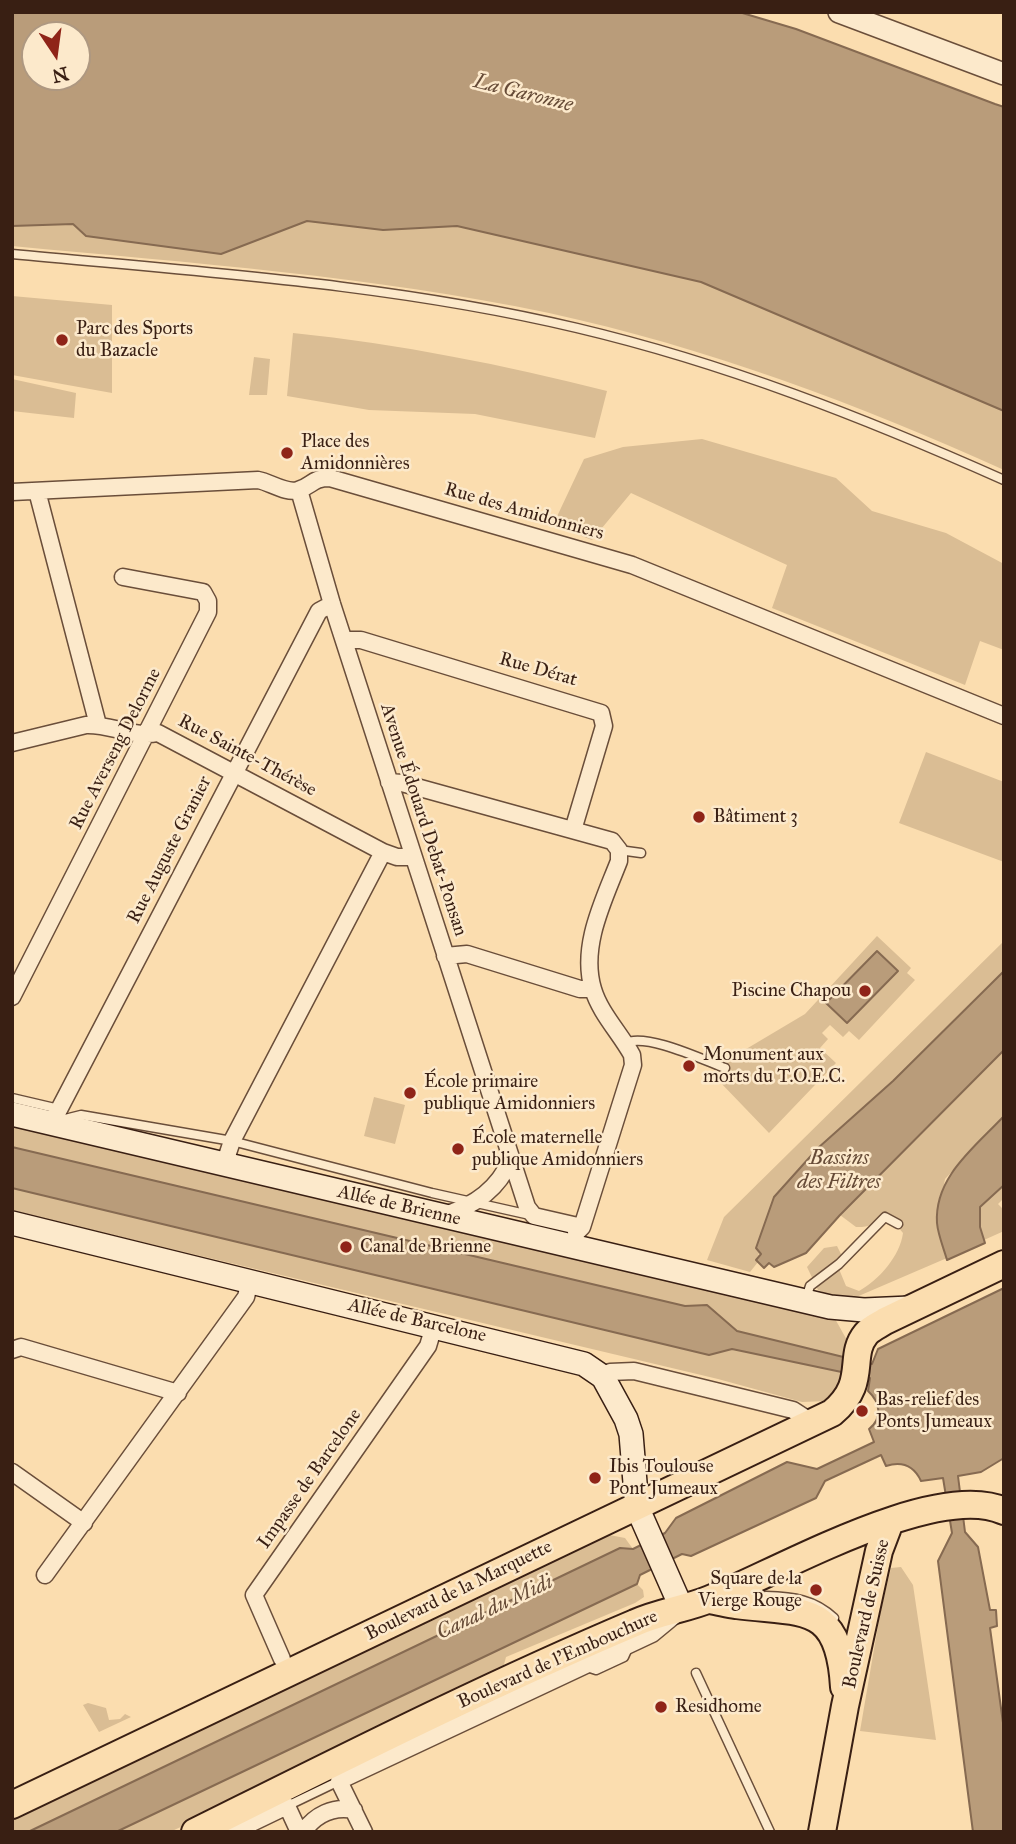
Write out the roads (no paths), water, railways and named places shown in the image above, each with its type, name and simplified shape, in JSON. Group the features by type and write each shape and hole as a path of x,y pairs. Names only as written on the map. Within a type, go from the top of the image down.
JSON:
{"main road":[{"name":"Allée de Brienne","path":"12,1114 56,1116 224,1164 846,1309 912,1308"},
{"name":"Allée de Barcelone","path":"12,1223 584,1364 603,1377"},
{"path":"912,1308 1004,1264"},
{"name":"Boulevard de la Marquette","path":"12,1805 278,1670 639,1512 823,1418 846,1401 854,1388 867,1332 912,1308"},
{"path":"603,1377 618,1402 631,1434 639,1512 682,1609"},
{"name":"Boulevard de l'Embouchure","path":"195,1832 481,1693 635,1623 714,1600 890,1522 931,1509 979,1505 1004,1511"},
{"name":"Boulevard de Suisse","path":"822,1832 845,1706 846,1641 890,1522"},
{"name":"Boulevard de Suisse","path":"714,1600 792,1609 824,1624 833,1636 842,1665 845,1706"}],"street":[{"path":"839,12 1004,74"},
{"name":"Rue des Amidonniers","path":"299,491 314,479 330,478 625,563 1004,716"},
{"path":"12,492 258,480 289,491 299,491"},
{"path":"37,491 98,724"},
{"name":"Avenue Édouard Debat-Ponsan","path":"299,491 332,604 510,1161 527,1207 534,1216"},
{"name":"Rue Averseng Delorme","path":"12,997 208,612 208,601 203,592 123,578"},
{"name":"Rue Auguste Granier","path":"56,1116 319,611 332,604"},
{"name":"Rue Dérat","path":"344,640 361,640 601,713 604,726 573,830"},
{"name":"Rue Sainte-Thérèse","path":"12,743 98,724 145,736 158,733 383,852 397,858 413,857"},
{"path":"389,782 402,783 612,841 619,850 619,862 591,942 593,989 625,1043 633,1065 582,1227 558,1242"},
{"path":"224,1164 232,1141 383,852"},
{"path":"445,956 467,954 580,989 593,989"},
{"path":"443,1216 475,1203 500,1180 510,1161"},
{"name":"Allée de Brienne","path":"534,1216 582,1227"},
{"path":"582,1227 596,1252"},
{"path":"45,1575 246,1297 250,1282"},
{"name":"Impasse de Barcelone","path":"278,1670 254,1595 428,1346 434,1326"},
{"path":"12,1350 21,1347 177,1393"},
{"path":"603,1377 610,1372 634,1371 823,1418"},
{"path":"12,1472 84,1523"},
{"path":"364,1832 339,1781 652,1634 682,1609"},
{"path":"233,1832 287,1807 301,1832 312,1820 335,1809 354,1810"}],"lane":[{"path":"12,254 360,288 576,327 681,355 797,393 883,426 1004,480"},
{"path":"619,850 641,853"},
{"path":"625,1043 634,1039 656,1044 725,1068"},
{"name":"Allée de Brienne","path":"12,1098 56,1116 81,1115 232,1141 534,1216"},
{"path":"805,1300 810,1286 839,1264 885,1217 898,1224"},
{"path":"714,1600 756,1595 807,1600 823,1607 846,1641"},
{"path":"696,1673 770,1832"},
{"path":"287,1807 339,1781"}],"water":[{"name":"La Garonne","path":"12,12 739,12 796,29 1004,107 1004,411 701,282 457,226 383,230 307,221 221,254 86,236 73,224 12,226"},
{"path":"877,951 898,971 847,1023 826,1003"},
{"name":"Bassins des Filtres","path":"1004,971 1004,1050 840,1215 806,1253 774,1267 769,1263 764,1268 756,1260 761,1254 756,1248 774,1197 818,1148 893,1081"},
{"name":"Bassins des Filtres","path":"1004,1116 1004,1185 980,1207 980,1227 985,1243 947,1260 937,1223 942,1191 958,1164"},
{"name":"Canal du Midi","path":"12,1147 685,1306 707,1305 737,1331 872,1364 878,1349 1004,1288 1004,1458 981,1472 958,1476 965,1532 978,1547 990,1610 996,1610 997,1626 990,1628 1004,1730 1004,1832 973,1832 938,1561 952,1533 943,1478 921,1481 907,1466 886,1466 881,1455 825,1481 816,1498 691,1556 682,1554 640,1575 637,1584 116,1832 28,1832 620,1548 633,1549 665,1533 676,1518 787,1462 817,1469 874,1442 869,1429 876,1420 878,1410 868,1391 870,1378 732,1349 709,1355 12,1188"}],"place":[{"name":"Parc des Sports du Bazacle","path":"62,340"},
{"name":"Place des Amidonnières","path":"287,453"},
{"name":"Bâtiment 3","path":"699,817"},
{"name":"Piscine Chapou","path":"865,991"},
{"name":"Monument aux morts du T.O.E.C.","path":"689,1066"},
{"name":"École primaire publique Amidonniers","path":"410,1093"},
{"name":"École maternelle publique Amidonniers","path":"458,1149"},
{"name":"Canal de Brienne","path":"346,1247"},
{"name":"Bas-relief des Ponts Jumeaux","path":"862,1411"},
{"name":"Ibis Toulouse Pont Jumeaux","path":"595,1478"},
{"name":"Square de la Vierge Rouge","path":"816,1590"},
{"name":"Residhome","path":"661,1707"}]}
